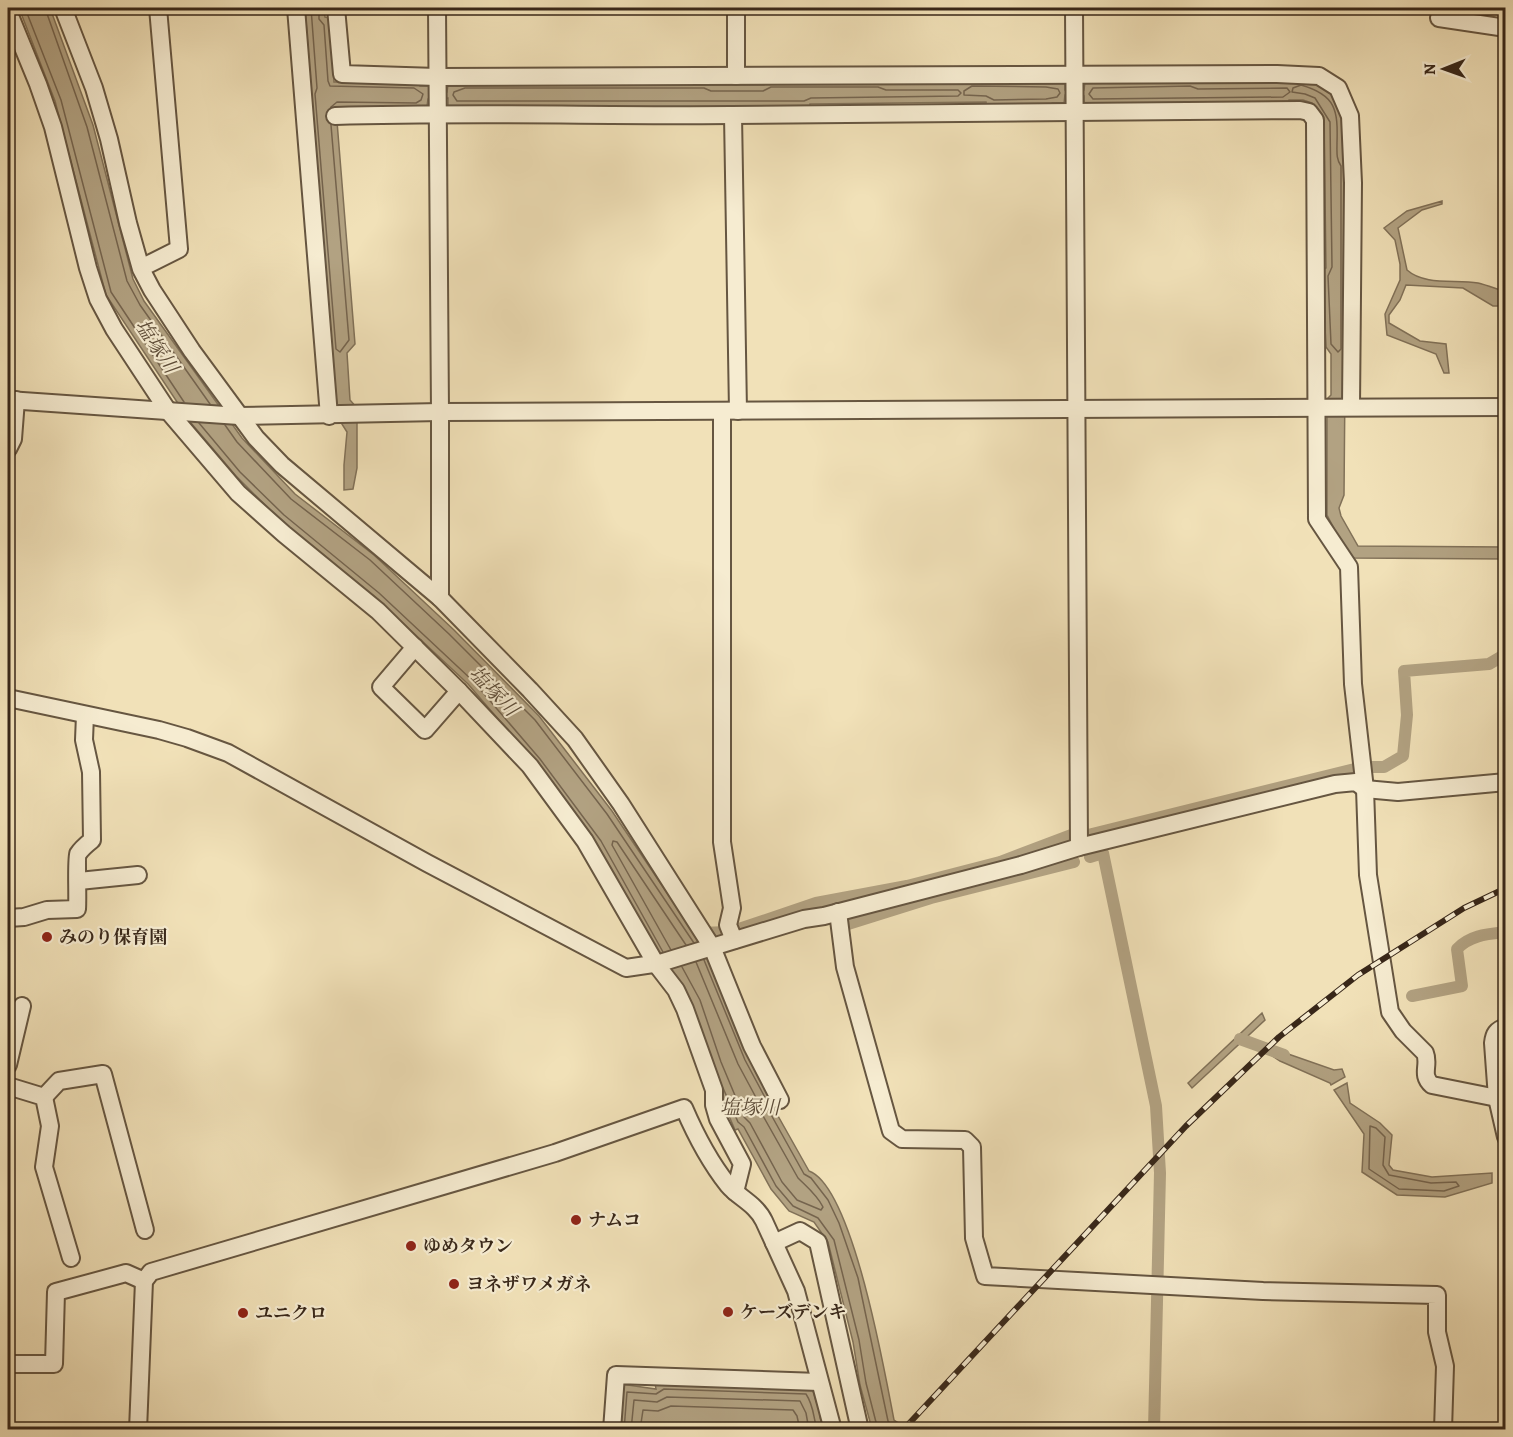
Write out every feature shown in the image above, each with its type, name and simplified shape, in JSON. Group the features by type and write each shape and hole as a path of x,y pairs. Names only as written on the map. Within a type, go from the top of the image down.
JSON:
{"street":[{"path":"63,8 94,88 141,269 192,351 256,438 282,465 440,598 530,690 574,739 621,804 712,947 752,1046 780,1100"},
{"path":"149,264 179,249 158,8"},
{"path":"296,8 329,416"},
{"path":"336,8 342,74 437,77 1277,74 1319,76 1338,88 1350,116 1353,183 1351,407"},
{"path":"437,8 440,598"},
{"path":"736,8 736,76"},
{"path":"1074,8 1079,847"},
{"path":"8,11 53,127 88,268 98,299 114,330 170,411 238,493 378,611 459,691 530,766 585,841 676,990 685,1009 714,1090 714,1105 718,1119 742,1164 735,1192"},
{"path":"1439,18 1506,28"},
{"path":"335,116 438,113 733,116 1076,111 1300,110 1309,112 1315,120 1317,519 1348,567 1353,684 1365,789 1368,875 1390,1012 1403,1031 1425,1053 1427,1057 1424,1073 1432,1085 1497,1098"},
{"path":"733,116 722,842 732,908 728,925 734,940"},
{"path":"8,449 13,439 12,400 239,416 440,412 1506,407"},
{"path":"415,647 381,687 425,730 459,691"},
{"path":"8,698 159,730 228,753 427,863 626,968 658,963 804,919 1020,865 1079,847 1335,784 1356,782 1365,789 1398,792 1506,782"},
{"path":"8,918 24,917 47,910 77,909 79,881 77,859 79,852 92,840 91,772 84,740 85,715"},
{"path":"79,881 138,875"},
{"path":"838,912 845,967 891,1131 902,1140 965,1140 972,1147 974,1238 985,1276 1140,1285 1437,1295 1437,1332 1445,1366 1443,1430"},
{"path":"8,1065 22,1006"},
{"path":"1506,1027 1494,1035 1493,1043 1497,1098 1506,1137"},
{"path":"44,1097 59,1081 103,1074 145,1230"},
{"path":"8,1086 44,1097"},
{"path":"44,1097 50,1126 44,1167 71,1258"},
{"path":"138,1430 144,1281 151,1272 555,1153 684,1108 703,1150 735,1192 760,1212 795,1291 833,1430"},
{"path":"774,1243 800,1231 818,1242 860,1430"},
{"path":"8,1364 54,1364 56,1292 126,1273 144,1281"},
{"path":"612,1430 616,1375 819,1382"}],"water":[{"name":"塩塚川","path":"19,8 50,8 93,125 133,279 144,301 242,438 295,494 374,555 454,630 539,716 612,811 700,942 776,1105 773,1107 809,1171 825,1184 840,1210 865,1284 894,1420 900,1424 902,1429 872,1429 828,1242 814,1222 789,1211 771,1189 738,1129 735,1130 708,1067 688,1005 535,762 468,684 375,597 280,520 236,476 191,423 106,295 55,101"},
{"path":"305,8 324,8 325,17 330,18 334,82 420,82 420,86 432,86 432,92 447,92 448,85 459,86 459,82 710,82 710,85 764,85 764,81 885,81 885,84 965,84 966,80 1065,83 1065,90 1084,90 1085,82 1314,83 1326,89 1339,105 1344,124 1343,159 1347,160 1344,495 1339,508 1341,516 1358,546 1505,547 1505,559 1354,558 1348,555 1327,515 1327,399 1331,395 1331,354 1326,347 1322,269 1326,268 1324,124 1318,112 1311,107 1312,103 1303,100 1289,100 1288,103 1084,105 1084,96 1065,95 1064,103 1052,103 1051,105 987,107 986,102 810,104 810,107 448,107 448,98 428,99 427,106 336,109 355,344 347,353 350,400 357,408 357,468 353,489 344,490 347,432 340,421 332,373"},
{"path":"1442,201 1442,204 1422,210 1398,228 1407,270 1414,275 1432,280 1478,283 1506,292 1505,306 1493,306 1463,288 1406,285 1400,300 1389,315 1389,323 1420,341 1446,344 1449,373 1444,373 1436,354 1387,335 1385,314 1400,280 1400,264 1395,240 1384,228 1407,211"},
{"path":"1262,1013 1265,1020 1192,1088 1188,1083"},
{"path":"1271,1048 1334,1070 1342,1069 1345,1077 1331,1085 1280,1061 1268,1053"},
{"path":"1347,1083 1350,1103 1380,1123 1392,1135 1389,1165 1393,1170 1432,1177 1492,1173 1492,1183 1445,1197 1397,1195 1362,1172 1364,1134 1334,1090"},
{"path":"655,1383 812,1388 817,1404 820,1405 823,1429 618,1430 621,1384 656,1389"}],"waterway":[{"path":"698,933 730,932 816,903 907,886 1000,862 1079,832 1088,835 1363,767 1384,767 1403,756 1407,715 1404,671 1489,664 1506,654"},
{"path":"1090,857 1103,853 1156,1106 1160,1173 1154,1430"},
{"path":"848,924 931,898 1074,862"},
{"path":"1412,996 1462,986 1457,949 1473,938 1506,932"},
{"path":"1240,1039 1284,1055"}],"railway":[{"path":"903,1430 1186,1126 1279,1037 1358,975 1464,908 1506,888"}],"place":[{"name":"みのり保育園","path":"47,937"},
{"name":"ナムコ","path":"576,1220"},
{"name":"ゆめタウン","path":"411,1246"},
{"name":"ヨネザワメガネ","path":"454,1284"},
{"name":"ケーズデンキ","path":"728,1312"},
{"name":"ユニクロ","path":"243,1313"}]}
